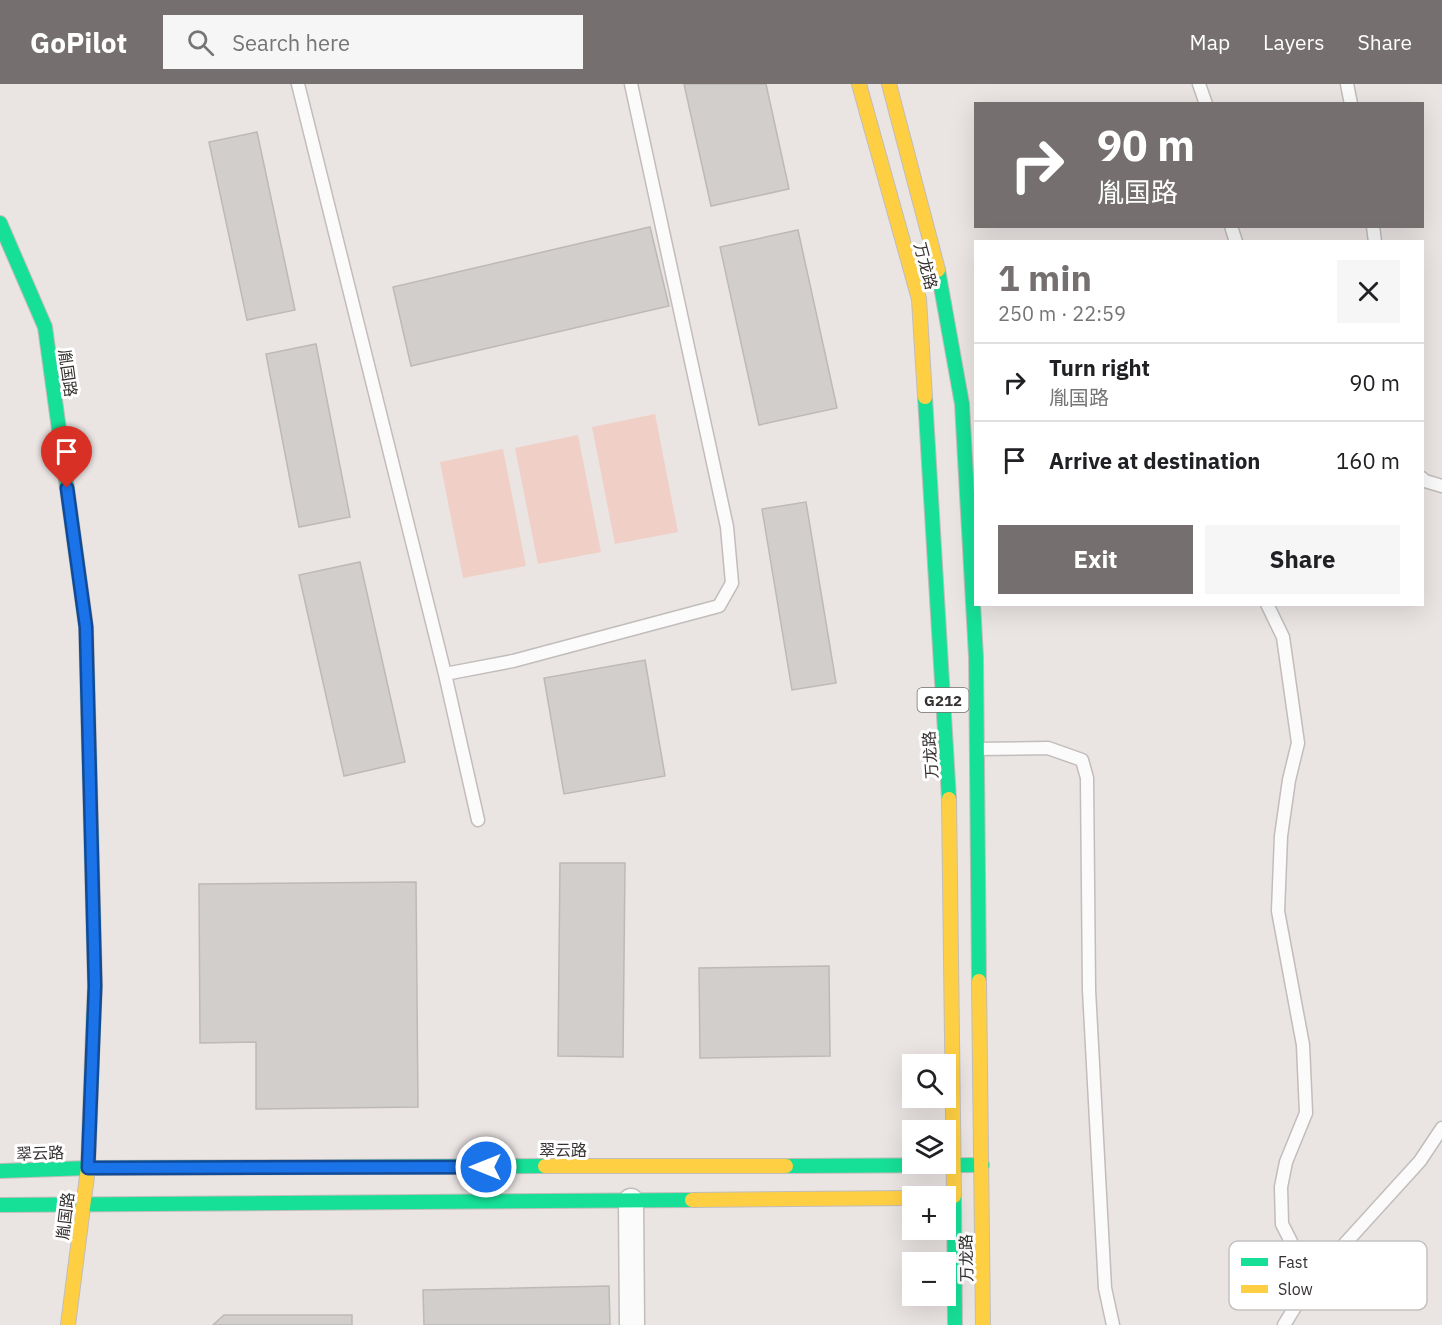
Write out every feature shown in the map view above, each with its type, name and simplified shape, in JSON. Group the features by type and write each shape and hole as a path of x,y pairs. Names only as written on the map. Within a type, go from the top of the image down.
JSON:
{"main road":[{"name":"万龙路","path":"859,84 919,299 951,827 953,1120"},
{"name":"万龙路","path":"889,84 942,285 962,404 976,657 983,1325"},
{"name":"胤国路","path":"0,223 45,327 86,627 95,986 88,1168 68,1325"},
{"name":"翠云路","path":"956,1166 982,1165"},
{"name":"翠云路","path":"0,1171 88,1168 902,1166"},
{"path":"0,1205 902,1198"},
{"path":"956,1198 982,1201"},
{"name":"万龙路","path":"951,1240 955,1325"}],"street":[{"path":"631,1201 632,1325"}],"lane":[{"path":"298,84 445,674 478,820"},
{"path":"445,674 513,661 719,606 732,583 727,527 631,84"},
{"path":"1199,84 1205,102"},
{"path":"1347,84 1352,102"},
{"path":"1424,481 1442,486"},
{"path":"1268,606 1283,637 1298,744 1289,780 1281,836 1278,911 1303,1045 1306,1113 1286,1162 1281,1187 1282,1224 1291,1241"},
{"path":"977,749 1048,748 1082,760 1087,778 1089,990 1106,1288 1113,1325"},
{"path":"1347,1241 1420,1161 1442,1128"},
{"path":"1284,1325 1293,1310"}],"shaded area":[{"path":"655,414 678,532 615,544 592,427"},
{"path":"578,435 601,552 538,564 515,448"},
{"path":"503,449 526,566 463,578 440,462"}],"building":[{"path":"684,84 766,84 789,189 711,206"},
{"path":"257,132 295,310 247,320 209,142"},
{"path":"650,227 669,306 411,366 393,287"},
{"path":"798,230 837,408 759,425 720,247"},
{"path":"316,344 350,517 299,527 266,354"},
{"path":"806,502 836,683 792,690 762,509"},
{"path":"360,562 405,762 344,776 299,575"},
{"path":"645,660 665,776 564,794 544,678"},
{"path":"560,863 625,863 623,1057 558,1056"},
{"path":"416,882 418,1107 256,1109 256,1042 200,1043 199,884"},
{"path":"829,966 830,1056 700,1058 699,968"},
{"path":"609,1286 610,1325 424,1325 423,1290"},
{"path":"224,1315 352,1315 352,1325 213,1325"}],"traffic: fast":[{"path":"0,223 45,327 86,627 95,986 93,1031"},
{"path":"938,270 962,404 976,657 979,981"},
{"path":"925,397 949,799"},
{"path":"786,1166 982,1165"},
{"path":"0,1171 88,1168 545,1166"},
{"path":"0,1205 692,1200"},
{"path":"954,1240 955,1325"}],"traffic: slow":[{"path":"859,84 919,299 925,397"},
{"path":"889,84 938,270"},
{"path":"949,799 954,1186"},
{"path":"979,981 983,1325"},
{"path":"68,1325 88,1168 93,1031"},
{"path":"545,1166 786,1166"},
{"path":"692,1200 902,1198"}],"route":[{"path":"67,488 86,627 95,986 88,1168 486,1167"}]}
